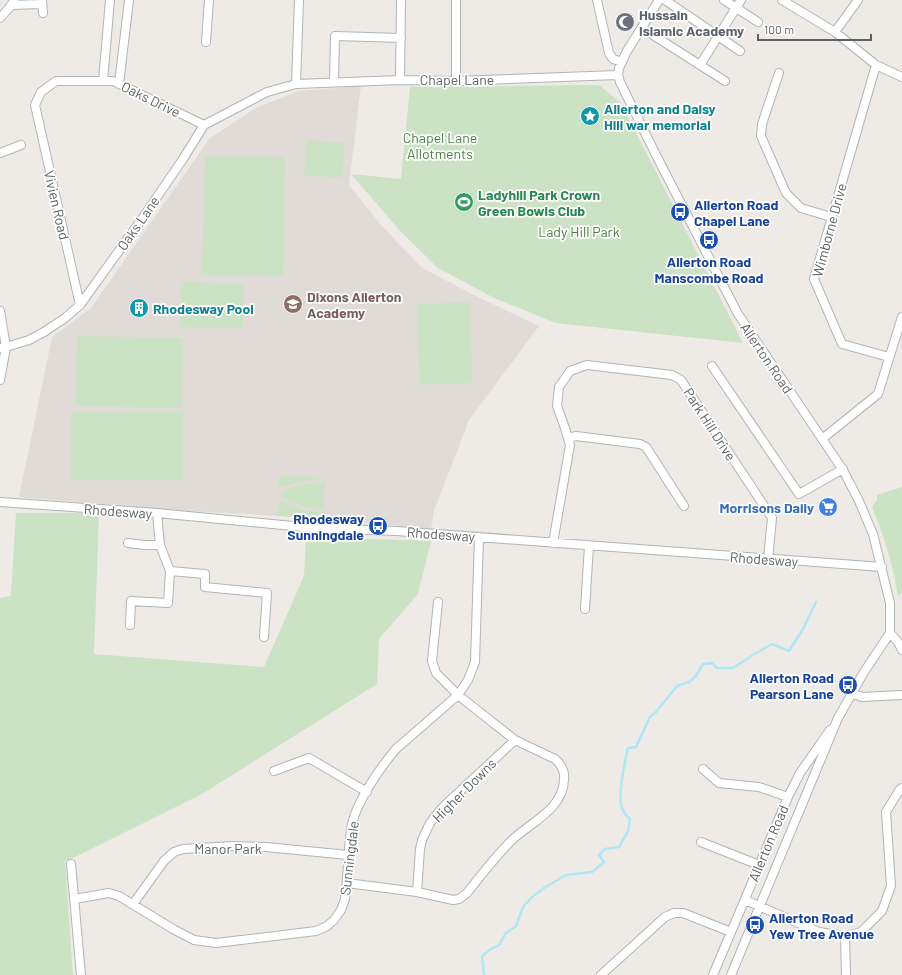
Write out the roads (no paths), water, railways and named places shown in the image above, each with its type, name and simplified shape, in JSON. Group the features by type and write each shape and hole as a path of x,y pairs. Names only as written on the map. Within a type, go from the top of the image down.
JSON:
{"street":[{"path":"103,81 110,0"},
{"path":"119,84 129,0"},
{"path":"206,42 209,0"},
{"path":"296,84 299,0"},
{"path":"400,80 401,0"},
{"path":"456,0 456,80"},
{"path":"597,0 609,53 613,58 622,62"},
{"path":"618,75 627,51 659,0"},
{"path":"665,0 740,51"},
{"path":"724,0 758,22"},
{"path":"700,65 741,0"},
{"path":"782,0 836,32 876,65 902,77"},
{"path":"836,32 858,0"},
{"path":"0,18 13,3 42,2 43,13"},
{"path":"642,28 725,81"},
{"path":"334,82 335,36 401,38"},
{"name":"Wimborne Drive","path":"876,65 814,279 842,344 890,357"},
{"path":"779,73 762,124 761,136 786,193 801,208 831,217"},
{"name":"Chapel Lane","path":"296,84 618,75"},
{"name":"Allerton Road","path":"618,75 656,155 738,314 843,470 859,500 870,527 882,567 890,603 890,633 864,672 838,718 731,975"},
{"name":"Oaks Drive","path":"35,104 41,92 56,81 113,81 204,125"},
{"name":"Oaks Lane","path":"3,348 29,340 44,332 65,318 80,305 144,216 204,125 267,92 296,84"},
{"name":"Vivien Road","path":"35,104 80,305"},
{"path":"0,153 21,145"},
{"path":"0,311 3,348 0,380"},
{"path":"822,440 878,394 902,317"},
{"name":"Park Hill Drive","path":"553,543 570,445 557,406 559,387 570,372 587,365 672,375 682,380 772,518 768,559"},
{"path":"712,366 799,494 843,470"},
{"path":"568,438 576,436 640,444 646,447 684,506"},
{"name":"Rhodesway","path":"0,502 157,513 314,528 397,531 882,567"},
{"path":"130,624 131,601 168,603 170,571 160,545 157,513"},
{"name":"Sunningdale","path":"74,899 109,894 119,896 172,929 194,940 216,943 307,933 327,926 334,920 341,910 345,899 348,855 354,818 358,806 396,749 458,695 468,680 475,662 479,537"},
{"path":"128,543 160,545"},
{"path":"585,609 589,546"},
{"path":"170,571 205,574 205,587 267,593 264,637"},
{"path":"347,883 417,892 453,900 459,899 467,893 512,840 554,806 564,783 564,775 560,762 515,740 458,695 436,673 432,661 438,602"},
{"path":"890,633 898,642 902,650"},
{"path":"852,692 862,697 902,695"},
{"name":"Allerton Road","path":"713,975 788,797 800,773 838,718"},
{"name":"Higher Downs","path":"417,892 420,849 424,835 430,823 443,807 515,740"},
{"path":"274,771 309,758 367,792"},
{"path":"703,770 719,783 759,787 788,797"},
{"path":"745,900 819,932 845,936 861,932 882,911 891,886 886,812 902,788"},
{"path":"701,842 759,865"},
{"name":"Manor Park","path":"133,904 164,861 174,852 183,849 232,846 266,847 348,855"},
{"path":"71,864 81,975"},
{"path":"601,975 665,917 674,913 683,913 731,932"},
{"path":"845,936 846,975"}],"waterway":[{"path":"484,975 482,956 499,945 506,933 516,926 523,907 532,897 566,875 592,872 604,862 599,855 605,849 619,847 628,831 630,819 624,813 621,807 620,799 628,748 636,747 650,717 656,712 677,686 689,682 696,676 703,664 712,663 717,668 733,668 772,644 789,651 803,629 816,602"}],"place":[{"name":"Hussain Islamic Academy","path":"625,22"},
{"name":"Allerton and Daisy Hill war memorial","path":"590,116"},
{"name":"Ladyhill Park Crown Green Bowls Club","path":"464,202"},
{"name":"Allerton Road Chapel Lane","path":"680,212"},
{"name":"Allerton Road Manscombe Road","path":"709,240"},
{"name":"Dixons Allerton Academy","path":"293,304"},
{"name":"Rhodesway Pool","path":"139,308"},
{"name":"Morrisons Daily","path":"828,507"},
{"name":"Rhodesway Sunningdale","path":"378,526"},
{"name":"Allerton Road Pearson Lane","path":"848,685"},
{"name":"Allerton Road Yew Tree Avenue","path":"755,925"}],"park label":[{"name":"Chapel Lane Allotments","path":"440,146"},
{"name":"Lady Hill Park","path":"579,231"}]}
